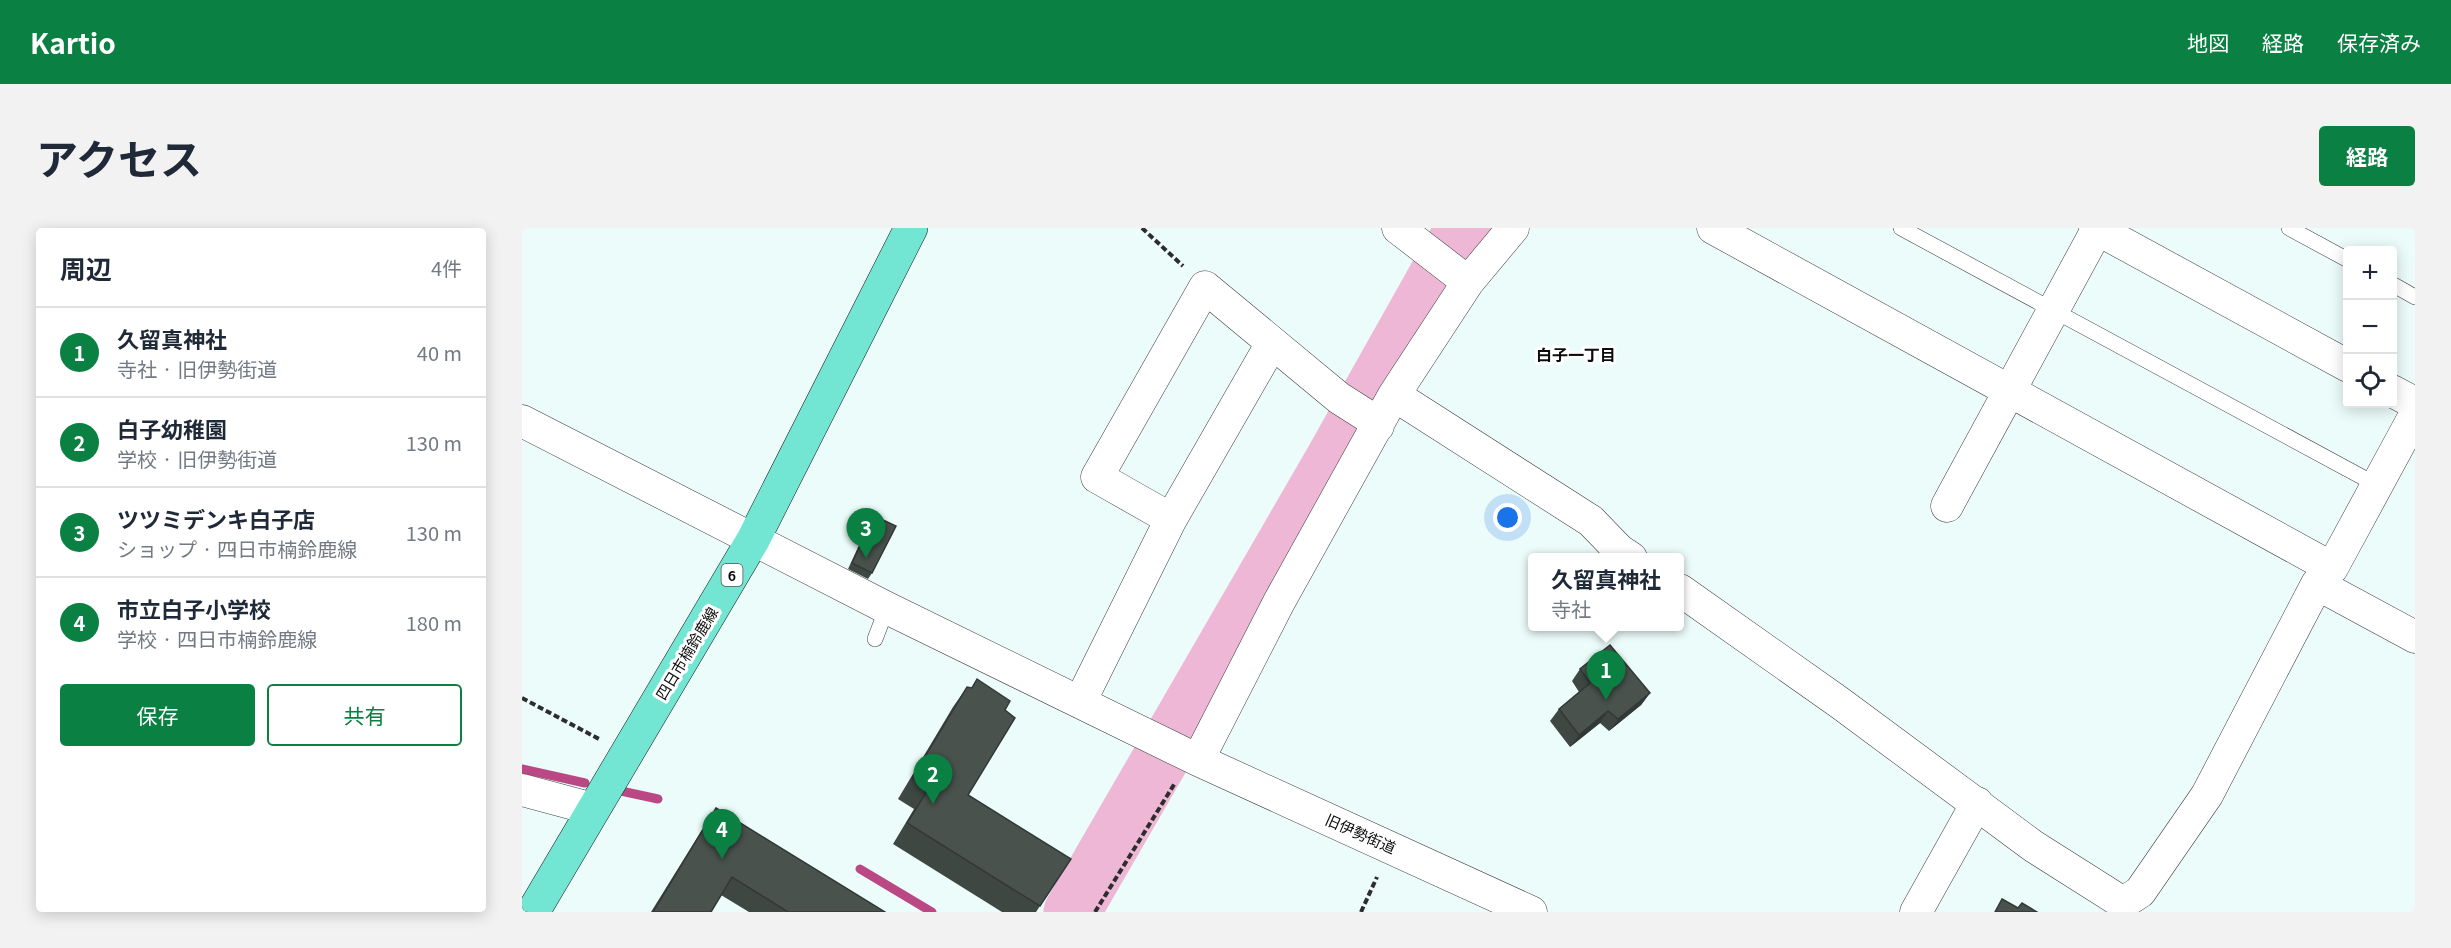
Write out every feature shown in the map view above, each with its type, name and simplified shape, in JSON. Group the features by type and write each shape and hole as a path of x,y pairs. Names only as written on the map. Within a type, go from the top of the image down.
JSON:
{"main road":[{"name":"四日市楠鈴鹿線","path":"531,902 593,809 753,540 908,229"}],"street":[{"path":"1398,228 1464,279"},
{"path":"1194,758 1375,422 1394,395 1464,279 1513,228"},
{"path":"1713,228 2008,392 2325,576 2415,636"},
{"path":"1947,506 2097,228 2343,363"},
{"path":"1171,519 1097,477 1205,287 1339,398 1375,422"},
{"path":"1080,702 1171,519 1272,343"},
{"path":"2397,394 2415,404"},
{"path":"1394,395 1591,521 1624,553"},
{"path":"1684,593 1977,803 2033,846 2123,903 2140,892 2207,795 2375,484 2415,415"},
{"name":"旧伊勢街道","path":"522,421 887,608 1194,758 1531,912"},
{"path":"522,790 593,809"},
{"path":"1916,912 1977,803"}],"lane":[{"path":"1900,228 2375,484"},
{"path":"2289,228 2343,257"},
{"path":"2397,287 2415,297"},
{"path":"875,639 887,608"}],"path":[{"path":"1142,228 1205,287"},
{"path":"522,698 626,754"},
{"path":"1095,912 1194,758"}],"building":[{"path":"883,520 896,526 872,573 852,563 864,537 873,542"},
{"path":"1610,645 1650,693 1618,719 1608,711 1579,735 1559,709 1590,683 1580,669"},
{"path":"977,679 1010,701 1005,710 1015,718 968,795 1071,859 1040,906 907,823 929,788 912,778 967,687 972,688"},
{"path":"716,808 885,912 788,912 732,877 711,912 653,912"},
{"path":"2002,899 2018,908 2022,903 2037,912 1995,912"}],"waterway":[{"path":"1072,912 1333,461 1464,228"},
{"path":"522,769 585,783"},
{"path":"621,791 658,799"},
{"path":"860,869 932,912"}],"place":[{"name":"ツツミデンキ白子店","path":"866,558"},
{"name":"久留真神社","path":"1606,700"},
{"name":"白子幼稚園","path":"933,804"},
{"name":"市立白子小学校","path":"722,859"}],"district":[{"name":"白子一丁目","path":"1576,354"}]}
